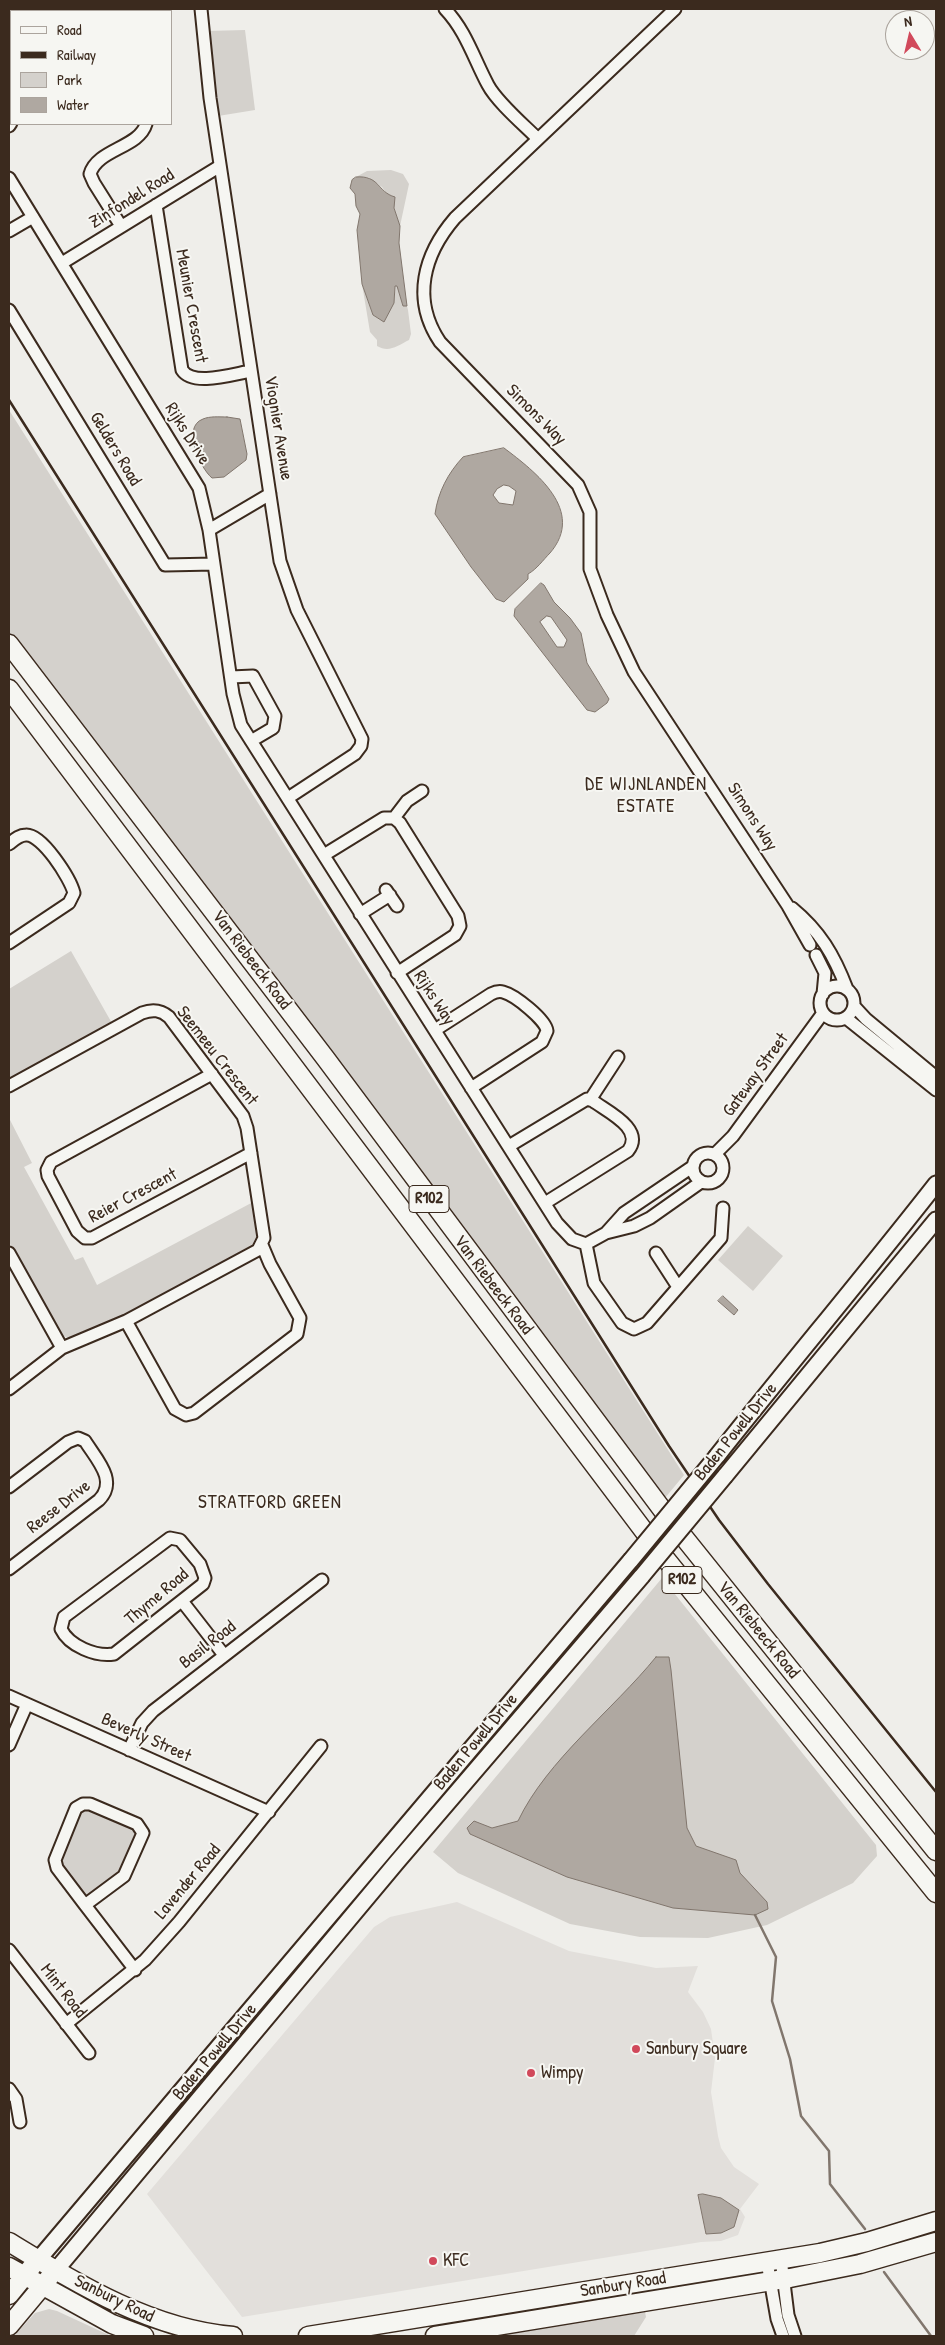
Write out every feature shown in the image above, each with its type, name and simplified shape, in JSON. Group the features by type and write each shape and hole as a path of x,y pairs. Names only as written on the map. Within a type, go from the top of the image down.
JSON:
{"main road":[{"name":"Van Riebeeck Road","path":"9,644 340,1077 670,1520 935,1849"},
{"name":"Van Riebeeck Road","path":"9,689 656,1547 936,1893"},
{"path":"120,835 143,819"},
{"path":"315,1094 340,1077"},
{"name":"Baden Powell Drive","path":"9,2294 717,1456 844,1301 936,1184"},
{"name":"Baden Powell Drive","path":"9,2326 391,1870 642,1576 936,1220"},
{"name":"Sanbury Road","path":"308,2336 774,2261 867,2242 936,2221"},
{"name":"Sanbury Road","path":"9,2242 99,2295 154,2319 191,2330 232,2336"},
{"name":"Sanbury Road","path":"435,2336 777,2280 860,2264 936,2242"},
{"name":"Sanbury Road","path":"9,2267 112,2324 144,2336"}],"street":[{"name":"Viognier Avenue","path":"201,9 204,54 220,166 280,561 297,610 362,739 360,749 355,754 288,798"},
{"path":"445,9 456,21 469,43 489,87 538,140"},
{"name":"Simons Way","path":"675,9 455,218 439,239 427,263 424,280 424,298 428,318 435,334 446,349 578,485 590,512 590,569 607,615 634,672 788,906 825,973 823,994"},
{"path":"121,226 90,174 96,163 142,133 146,125"},
{"name":"Zinfondel Road","path":"62,263 220,166"},
{"name":"Rijks Drive","path":"9,178 196,482 203,500 209,530 236,711 251,741"},
{"name":"Meunier Crescent","path":"156,205 182,370 187,377 198,380 252,371"},
{"path":"9,231 33,217"},
{"name":"Gelders Road","path":"9,310 166,565 214,564"},
{"path":"209,530 270,494"},
{"path":"231,677 253,676 275,716 273,728 251,741"},
{"name":"Rijks Way","path":"251,741 544,1202 564,1232 572,1239 586,1244"},
{"path":"394,818 407,801 422,791"},
{"path":"324,855 384,818 394,818 400,823 453,907 460,922 455,935 397,973"},
{"path":"9,844 19,836 27,834 37,838 71,880 74,892 69,903 9,943"},
{"path":"360,914 388,892 397,906"},
{"name":"Simons Way","path":"788,906 819,933 832,953 846,989"},
{"path":"936,1077 866,1019 854,1006 853,996 846,989 836,986 823,994 820,1003 823,1013 831,1019 846,1018 936,1090"},
{"path":"435,1030 491,994 499,992 507,994 544,1020 547,1031 542,1042 471,1088"},
{"path":"846,1018 854,1006"},
{"name":"Seemeeu Crescent","path":"9,1086 142,1013 152,1010 162,1012 169,1018 244,1116 264,1238 262,1245"},
{"name":"Gateway Street","path":"715,1154 733,1136 823,1013"},
{"path":"590,1100 618,1057"},
{"name":"Reier Crescent","path":"212,1074 51,1162 47,1170 48,1176 77,1231 82,1236 92,1238 251,1153"},
{"path":"509,1146 581,1101 590,1100 628,1126 632,1133 632,1144 624,1153 544,1202"},
{"path":"606,1233 624,1213 692,1167 700,1154 715,1154 722,1162 721,1176 713,1183 701,1182 695,1177 692,1167"},
{"path":"701,1182 665,1208 634,1226 606,1233 586,1244 594,1283 622,1323 634,1330 647,1323 721,1238 723,1208"},
{"path":"655,1192 665,1208"},
{"path":"9,1389 62,1348 126,1321 258,1250 262,1245 270,1264 300,1318 297,1334 194,1413 186,1415 175,1409 126,1321"},
{"path":"9,1253 62,1348"},
{"path":"656,1253 678,1287"},
{"name":"Reese Drive","path":"9,1487 68,1442 78,1438 84,1441 108,1482 106,1493 99,1500 9,1569"},
{"name":"Thyme Road","path":"173,1538 180,1540 191,1553 200,1564 206,1578 203,1584 182,1601 114,1654 99,1654 69,1641 61,1629 64,1618 163,1542 173,1538"},
{"name":"Basil Road","path":"129,1750 147,1716 322,1580"},
{"path":"182,1601 224,1655"},
{"name":"Beverly Street","path":"9,1696 269,1812"},
{"path":"9,1745 27,1704"},
{"name":"Lavender Road","path":"66,2024 135,1970 179,1922 321,1746"},
{"path":"85,1905 124,1876 143,1833 137,1824 86,1803 76,1808 55,1860 57,1868 85,1905 135,1970"},
{"name":"Mint Road","path":"9,1950 88,2054"},
{"path":"9,2089 16,2099 20,2122"},
{"path":"774,2261 777,2280 794,2336"},
{"path":"777,2280 777,2319 783,2336"}],"shaded area":[{"path":"457,1902 569,1951 656,1968 698,1966 688,1992 703,2012 711,2029 715,2058 711,2092 721,2148 734,2167 759,2184 740,2209 745,2217 738,2235 721,2241 701,2242 242,2317 147,2194 374,1927 390,1917"}],"green space":[{"path":"245,30 255,110 218,116 207,31"},
{"path":"391,170 403,174 409,184 400,226 393,202 382,187 368,177 356,177 367,171"},
{"path":"362,284 373,315 380,320 392,305 395,297 395,286 397,285 403,306 407,306 408,310 411,334 409,340 389,349 377,346 377,340 370,332"},
{"path":"9,410 684,1475 665,1498 9,637"},
{"path":"71,951 113,1025 9,1081 9,989"},
{"path":"9,1118 32,1163 24,1167 75,1260 83,1257 97,1285 255,1201 259,1237 256,1245 108,1325 72,1338 62,1336 58,1332 9,1242"},
{"path":"748,1226 783,1256 753,1291 718,1260"},
{"path":"662,1578 876,1845 877,1856 853,1883 767,1925 708,1938 640,1937 570,1924 458,1873 433,1852"},
{"path":"84,1807 138,1831 123,1870 87,1897 61,1868 59,1858 80,1811"},
{"path":"49,2309 111,2336 14,2336 35,2313"},
{"path":"645,2312 646,2317 634,2336 489,2336"}],"water":[{"path":"356,177 364,177 374,181 389,195 395,197 394,208 400,226 399,243 407,306 403,306 397,286 395,286 394,303 384,322 373,315 362,284 357,230 360,214 356,206 355,194 350,188 352,180"},
{"path":"227,417 240,419 247,454 246,460 224,477 212,478 202,466 198,457 193,439 193,430 197,423 203,419"},
{"path":"504,448 542,481 560,508 562,522 560,537 550,553 528,574 528,579 504,602 496,599 471,567 435,514 444,483 463,457","holes":["504,485 516,491 513,505 499,503 493,495 497,489"]},
{"path":"541,583 544,585 554,602 570,618 581,633 587,663 609,699 607,703 595,712 587,710 514,616 515,609","holes":["547,616 551,617 567,640 564,647 557,647 540,622"]},
{"path":"723,1296 738,1310 734,1315 718,1301"},
{"path":"656,1657 669,1657 687,1828 696,1846 736,1860 740,1873 767,1902 768,1909 755,1915 673,1908 567,1877 470,1834 467,1828 474,1821 492,1828 518,1821 530,1799 563,1756"},
{"path":"703,2194 721,2198 739,2210 734,2227 721,2233 706,2234 698,2195"}],"waterway":[{"path":"755,1915 776,1957 772,2001 790,2059 801,2116 829,2151 830,2184 865,2229"},
{"path":"884,2272 931,2336"}],"railway":[{"path":"9,400 669,1446 719,1520 768,1584 936,1792"}],"place":[{"name":"Sanbury Square","path":"636,2049"},
{"name":"Wimpy","path":"531,2073"},
{"name":"KFC","path":"433,2261"}],"district":[{"name":"DE WIJNLANDEN ESTATE","path":"646,796"},
{"name":"STRATFORD GREEN","path":"270,1503"}]}
